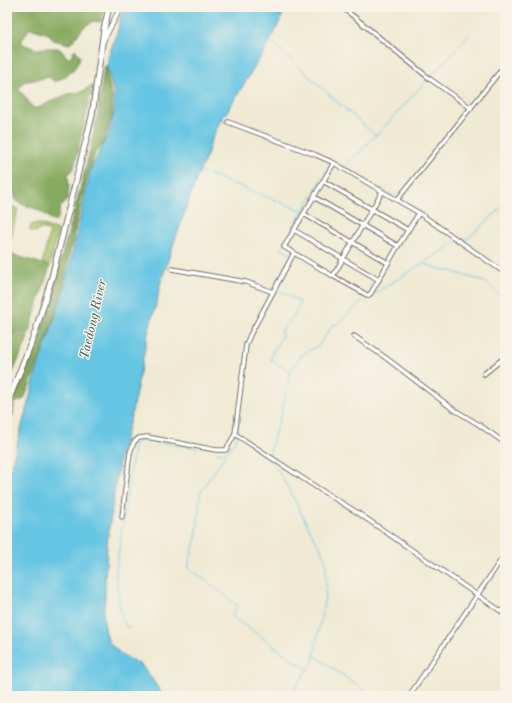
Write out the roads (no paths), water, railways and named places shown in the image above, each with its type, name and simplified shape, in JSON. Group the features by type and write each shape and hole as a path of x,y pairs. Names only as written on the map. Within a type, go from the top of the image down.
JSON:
{"highway":[{"path":"7,404 35,333 48,294 92,116 104,29 109,7"}],"main road":[{"path":"102,45 121,7"}],"street":[{"path":"342,7 430,79 471,108"},
{"path":"397,200 505,65"},
{"path":"228,122 286,143 334,163 418,213 505,273"},
{"path":"334,163 284,247 294,253 369,295 418,213"},
{"path":"323,180 408,230"},
{"path":"333,276 382,192"},
{"path":"314,197 398,246"},
{"path":"304,214 388,263"},
{"path":"294,230 378,280"},
{"path":"122,517 130,453 134,442 139,438 147,437 216,450 226,450 236,434 246,344 294,253"},
{"path":"172,269 246,282 273,292"},
{"path":"354,336 386,358 453,410 478,424 505,443"},
{"path":"484,374 505,357"},
{"path":"236,434 363,517 505,614"},
{"path":"409,696 505,554"}],"water":[{"name":"Taedong River","path":"124,7 286,7 273,36 219,123 197,177 160,285 116,479 107,544 103,616 106,633 110,644 121,654 141,665 163,696 7,696 7,486 36,373 66,282 91,168 108,135 114,112 114,94 108,71 108,58"}],"waterway":[{"path":"430,77 469,35"},
{"path":"270,40 375,135"},
{"path":"345,167 428,79"},
{"path":"465,102 470,105"},
{"path":"208,174 303,211 331,163"},
{"path":"343,166 366,180"},
{"path":"200,171 205,173"},
{"path":"379,187 397,198"},
{"path":"400,199 424,214"},
{"path":"446,230 464,242 505,204"},
{"path":"288,236 303,211"},
{"path":"423,263 458,241"},
{"path":"283,246 281,248 292,255"},
{"path":"372,295 423,263 438,269 451,271 487,283 501,297 505,297"},
{"path":"277,289 300,302 294,314 281,332 282,336 273,351 271,360 289,371"},
{"path":"290,371 301,356 318,346 333,325 337,324 369,296"},
{"path":"246,360 249,342"},
{"path":"269,455 281,416 290,373"},
{"path":"237,434 238,421"},
{"path":"237,437 200,493 197,533 188,567 236,604 237,606 232,616 234,618 308,669"},
{"path":"129,627 126,627 123,620 117,592 116,570 134,447 137,442 145,440 197,448"},
{"path":"216,452 226,453"},
{"path":"269,458 292,494 322,551 326,563 326,589 313,660 290,696"},
{"path":"314,657 319,658 371,695"}]}
